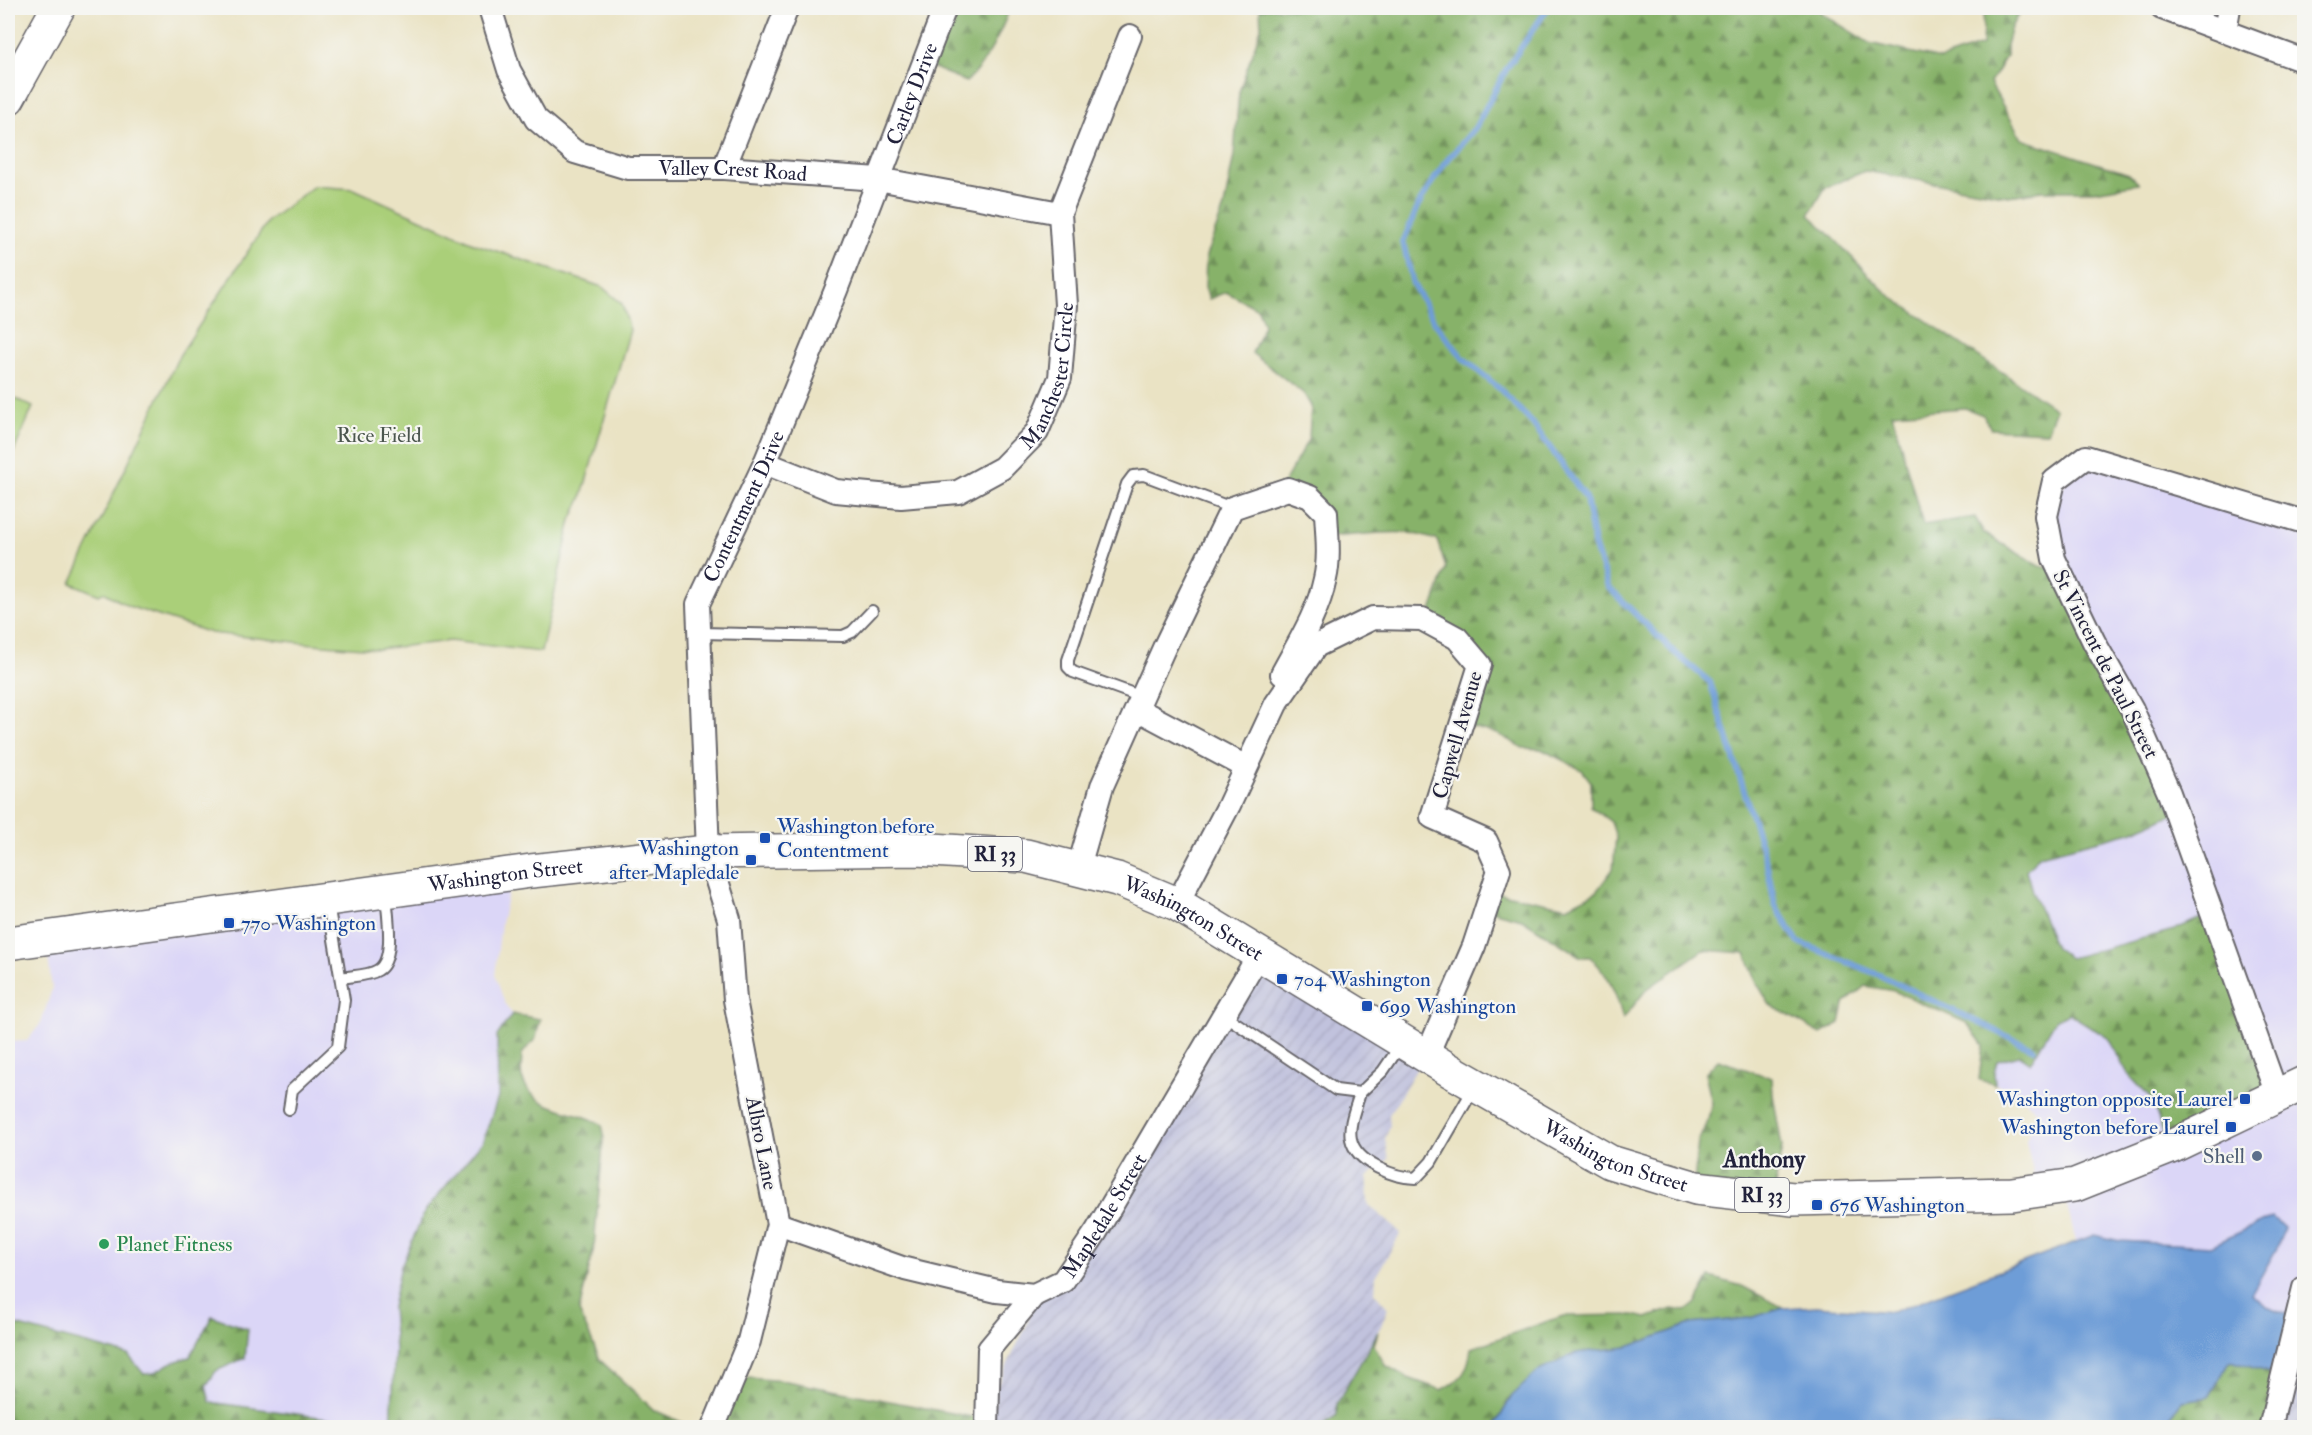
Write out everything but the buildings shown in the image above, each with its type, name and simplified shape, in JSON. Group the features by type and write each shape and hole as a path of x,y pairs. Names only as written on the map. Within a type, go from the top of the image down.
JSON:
{"main road":[{"path":"8,98 58,8"},
{"name":"Washington Street","path":"8,943 531,872 708,852 917,849 1026,856 1118,879 1177,904 1476,1085 1610,1162 1696,1188 1793,1199 2012,1194 2075,1185 2173,1146 2291,1089"}],"street":[{"name":"Valley Crest Road","path":"490,8 509,70 536,119 575,152 628,168 724,168 878,179 1060,213"},
{"path":"724,168 787,8"},
{"name":"Carley Drive","path":"878,179 945,8"},
{"path":"2162,8 2304,61"},
{"path":"2225,31 2229,8"},
{"name":"Manchester Circle","path":"765,463 836,491 902,497 957,492 1002,468 1037,432 1060,378 1066,305 1060,213 1130,36"},
{"name":"Contentment Drive","path":"708,852 698,604 765,463 836,290 878,179"},
{"name":"St Vincent de Paul Street","path":"2291,1089 2132,708 2094,642 2054,560 2046,516 2054,481 2086,457 2304,522"},
{"path":"1078,870 1102,786 1232,508 1288,489 1310,497 1326,513 1325,579 1312,616 1278,682 1276,704"},
{"name":"Capwell Avenue","path":"1177,904 1229,805 1276,704 1316,646 1373,618 1422,619 1457,638 1480,665 1432,817 1486,841 1499,870 1474,946 1415,1048"},
{"path":"1139,703 1246,767"},
{"name":"Albro Lane","path":"708,852 729,919 735,1000 778,1224 749,1341 714,1428"},
{"name":"Mapledale Street","path":"1034,1295 1063,1281 1096,1232 1260,953"},
{"path":"778,1224 905,1269 997,1291 1034,1295"},
{"path":"2271,1418 2304,1288"},
{"path":"987,1428 989,1349 1034,1295"}],"lane":[{"path":"1139,703 1073,672 1068,667 1068,660 1127,484 1133,476 1144,476 1232,508"},
{"path":"700,633 843,636 852,632 872,611"},
{"path":"341,978 377,971 386,962 389,942 385,891"},
{"path":"289,1109 292,1090 338,1047 344,1000 327,900"},
{"path":"1224,1015 1336,1090 1360,1093"},
{"path":"1415,1048 1383,1071 1360,1093 1352,1121 1351,1140 1362,1158 1380,1170 1403,1178 1416,1178 1431,1162 1476,1085"}],"shaded area":[{"path":"2078,461 2304,521 2304,1289 2291,1316 2267,1306 2250,1294 2277,1248 2284,1228 2273,1218 2211,1246 2120,1241 2095,1235 2076,1241 2062,1187 2037,1189 2026,1141 2037,1111 2013,1090 1995,1084 1994,1072 1997,1061 2018,1054 2030,1063 2056,1019 2068,1013 2108,1038 2127,1073 2152,1100 2167,1144 2212,914 2174,930 2070,958 2055,947 2032,891 2026,870 2040,855 2131,832 2092,637 2048,512"},
{"path":"511,881 501,923 495,975 505,1004 512,1014 497,1036 498,1097 483,1141 425,1211 392,1321 395,1350 391,1427 210,1402 206,1386 216,1371 245,1358 212,1316 190,1357 170,1363 154,1373 144,1374 128,1355 8,1323 8,1042 27,1041 41,1023 52,989 46,940"},
{"path":"1260,954 1425,1055 1389,1115 1390,1126 1385,1139 1389,1159 1367,1177 1368,1204 1401,1233 1376,1276 1375,1293 1388,1308 1381,1326 1337,1404 1337,1416 1325,1423 1324,1427 990,1428 997,1386 1027,1324 1034,1297 1066,1280"},
{"path":"2284,1375 2304,1378 2304,1427 2270,1428"}],"green space":[{"path":"947,8 1010,8 987,57 966,82 932,67"},
{"path":"1260,8 1818,8 1821,13 1869,43 1941,59 1982,45 1984,8 2022,8 2011,27 2006,45 2006,56 1990,83 2022,139 2129,174 2139,184 2093,191 2042,191 2009,196 1865,171 1825,188 1809,215 1889,295 2056,409 2047,432 1991,429 1983,415 1965,408 1892,413 1923,525 1975,517 1984,533 2039,566 2054,569 2174,814 2131,832 2040,855 2026,870 2055,947 2070,958 2174,930 2212,913 2278,1089 2167,1144 2152,1100 2127,1073 2108,1038 2069,1013 2056,1019 2030,1063 2018,1055 1997,1061 1994,1072 1995,1084 1979,1080 1983,1045 1967,1023 1894,991 1865,986 1844,1004 1840,1023 1821,1034 1770,1005 1758,985 1745,953 1703,950 1646,990 1623,1019 1611,985 1602,970 1590,957 1581,957 1522,919 1491,911 1495,892 1567,907 1596,892 1613,869 1616,837 1611,822 1591,807 1591,782 1582,770 1541,749 1523,748 1498,734 1467,726 1481,664 1428,620 1446,568 1437,540 1399,532 1327,536 1321,516 1297,498 1275,499 1309,438 1311,406 1304,394 1252,353 1264,325 1258,309 1226,292 1209,299 1205,288 1206,256 1224,207 1234,155 1239,92 1261,28"},
{"name":"Rice Field","path":"314,186 354,189 476,244 602,287 622,304 630,330 581,499 571,520 541,652 450,641 378,649 211,633 128,606 104,592 99,595 71,583 179,356 268,221"},
{"path":"8,395 33,407 8,465"},
{"path":"512,1014 540,1019 536,1038 522,1054 521,1075 528,1089 546,1104 581,1115 602,1125 604,1134 594,1247 579,1311 600,1360 654,1410 692,1427 391,1427 395,1350 392,1307 401,1266 425,1211 483,1141 498,1097 497,1036"},
{"path":"1718,1060 1772,1078 1782,1147 1774,1190 1694,1184 1698,1141 1707,1124 1712,1103 1705,1074"},
{"path":"1710,1277 1742,1286 1784,1308 1750,1318 1691,1324 1628,1347 1576,1353 1512,1396 1494,1427 1324,1428 1325,1424 1337,1416 1337,1404 1378,1332 1374,1345 1385,1365 1408,1378 1442,1390 1463,1374 1471,1348 1563,1316 1633,1315 1647,1318 1672,1309 1686,1311 1696,1303"},
{"path":"212,1316 248,1329 245,1358 216,1371 206,1386 210,1402 391,1427 8,1427 8,1323 128,1355 144,1374 154,1373 170,1363 190,1357"},
{"path":"2230,1361 2282,1376 2270,1427 2162,1428 2182,1401 2209,1397"},
{"path":"748,1378 786,1381 982,1419 990,1428 701,1428"}],"water":[{"path":"2272,1217 2284,1228 2277,1248 2251,1294 2267,1306 2304,1320 2304,1378 2282,1376 2230,1361 2209,1397 2182,1401 2162,1427 1494,1428 1512,1396 1537,1372 1576,1353 1628,1347 1691,1324 1750,1318 1784,1308 1817,1306 1892,1312 2094,1235 2120,1241 2211,1246"}],"waterway":[{"path":"1548,8 1507,68 1475,128 1444,164 1421,200 1403,242 1413,284 1435,323 1463,358 1500,389 1533,424 1586,498 1594,544 1608,587 1675,653 1710,682 1766,861 1775,905 1798,942 1879,975 2034,1049"}],"place":[{"name":"Washington before Contentment","path":"765,838"},
{"name":"Washington after Mapledale","path":"751,860"},
{"name":"770 Washington","path":"229,923"},
{"name":"704 Washington","path":"1282,979"},
{"name":"699 Washington","path":"1367,1006"},
{"name":"Washington opposite Laurel","path":"2245,1099"},
{"name":"Washington before Laurel","path":"2231,1127"},
{"name":"Shell","path":"2257,1156"},
{"name":"676 Washington","path":"1817,1205"},
{"name":"Planet Fitness","path":"104,1244"}],"district":[{"name":"Anthony","path":"1764,1159"}]}
